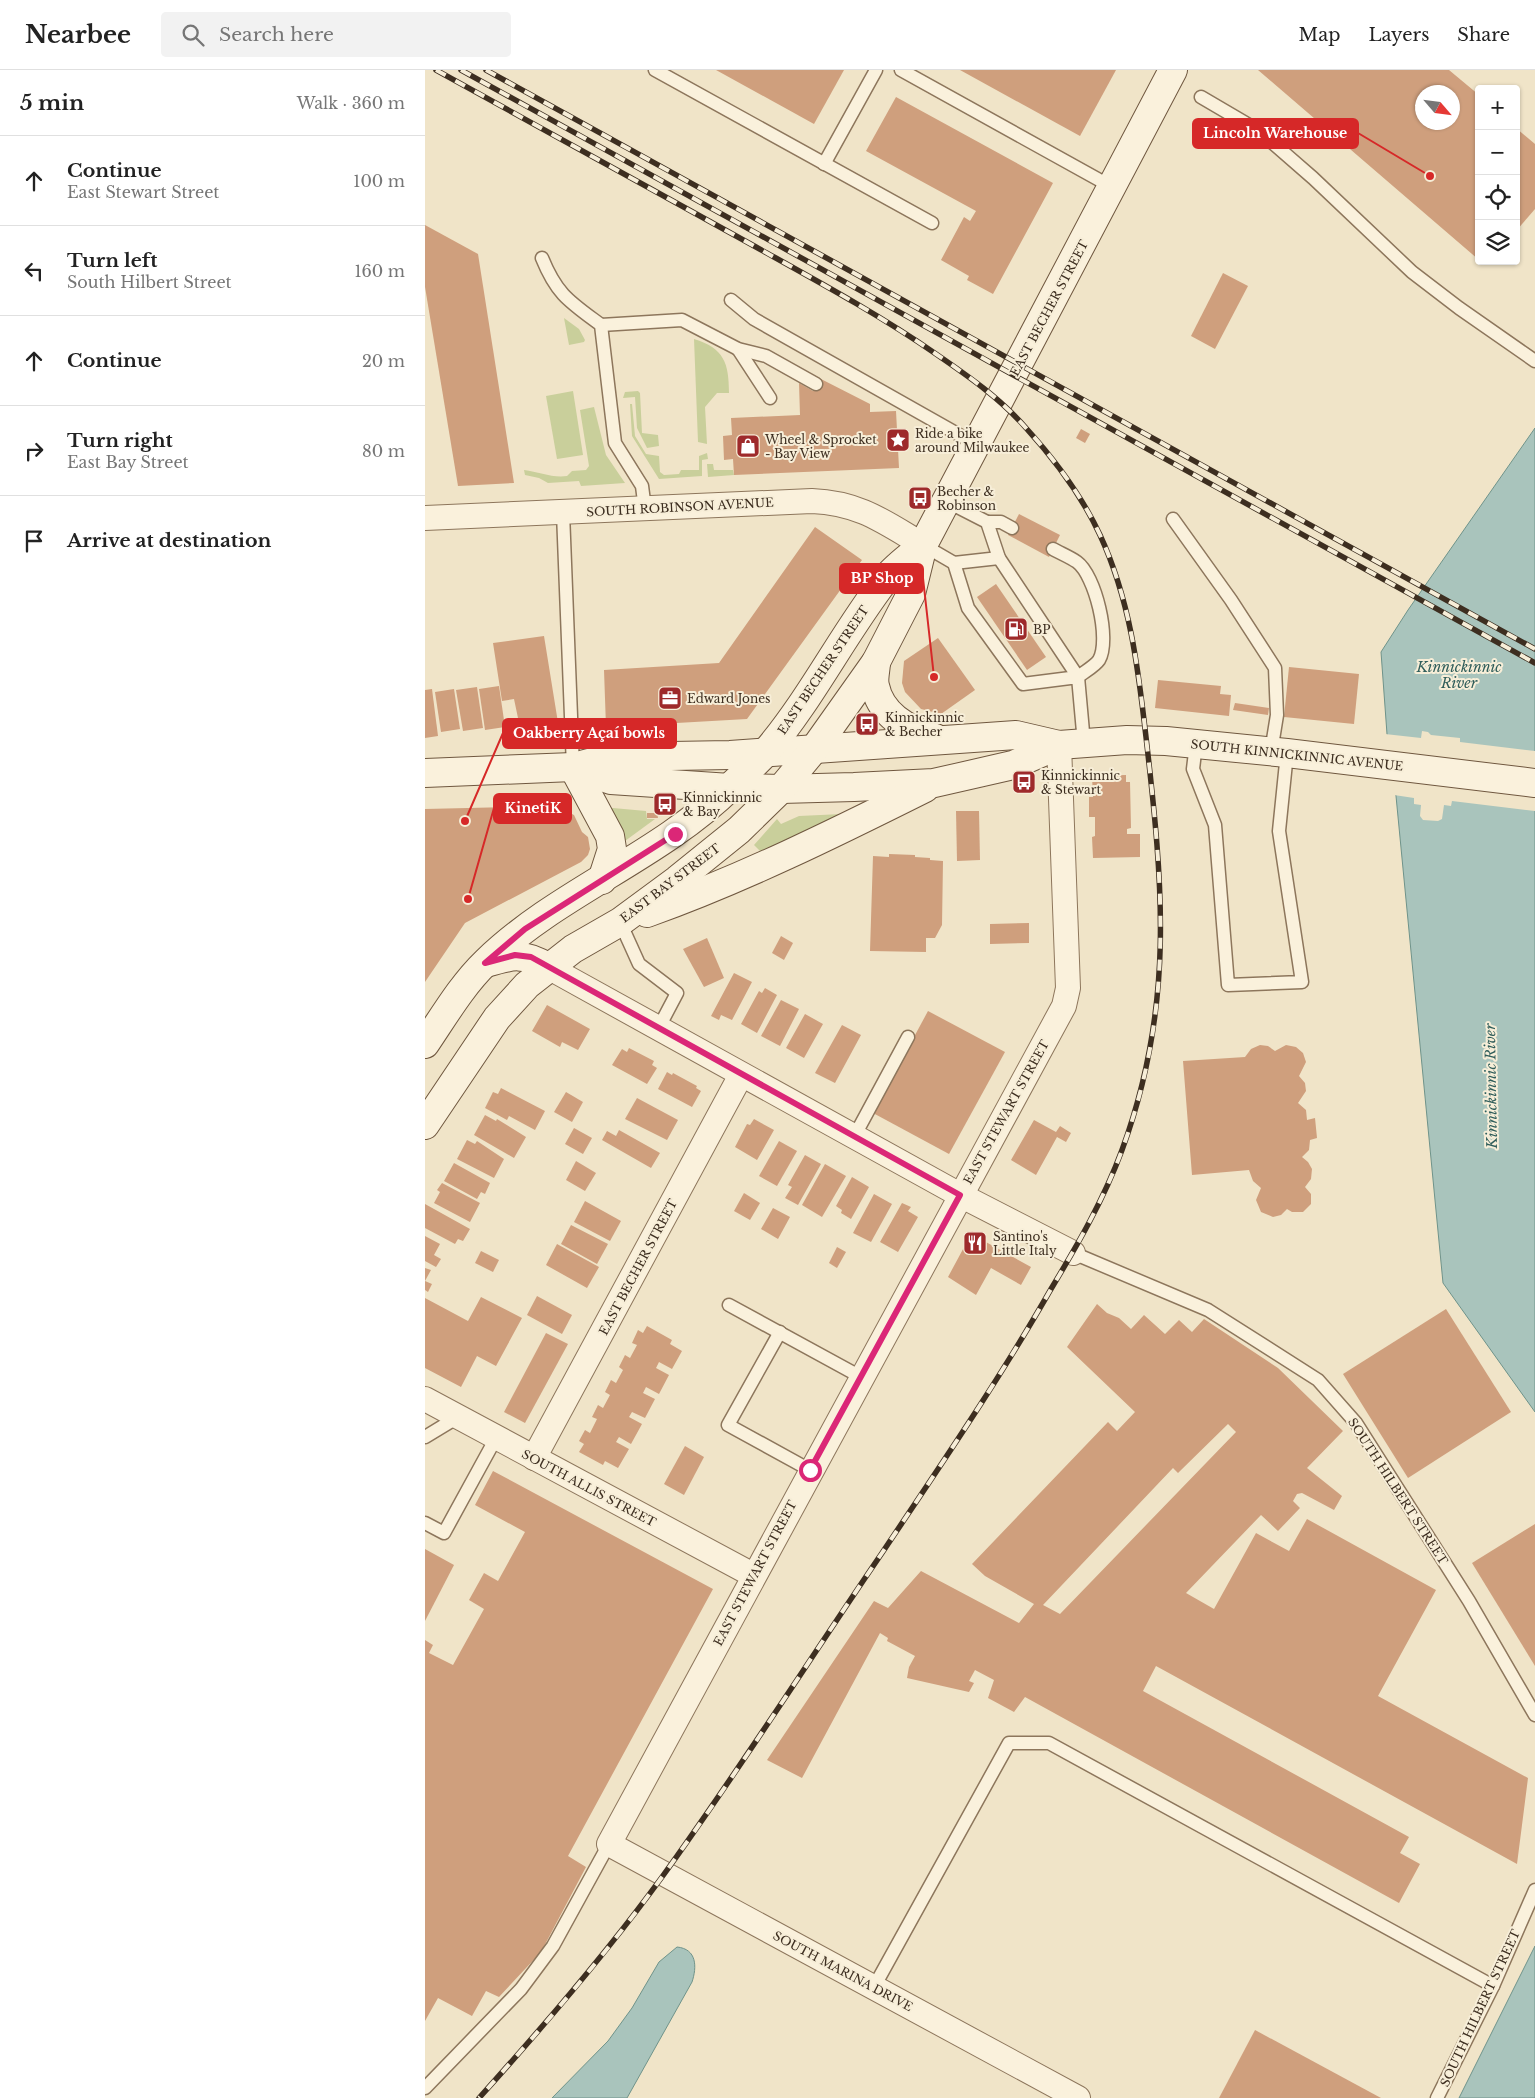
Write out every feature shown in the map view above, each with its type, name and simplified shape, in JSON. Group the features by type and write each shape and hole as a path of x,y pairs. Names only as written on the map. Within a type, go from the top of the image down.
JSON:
{"main road":[{"name":"EAST BECHER STREET","path":"815,748 876,662 911,594 923,545 1173,70"},
{"name":"EAST BECHER STREET","path":"766,752 794,715 885,579 923,545"},
{"path":"876,662 875,686 885,707 892,716 901,725 941,740"},
{"name":"SOUTH KINNICKINNIC AVENUE","path":"425,773 573,767 612,757 730,755 1016,735 1072,744 1127,740 1196,744 1535,783"},
{"name":"SOUTH KINNICKINNIC AVENUE","path":"573,767 611,780 730,788 781,789 934,783 1013,764 1072,744"},
{"name":"EAST BAY STREET","path":"425,1125 497,1018 548,967 601,931 620,922 726,840 781,789 815,748"},
{"path":"425,1044 458,996 485,963 525,929 675,834 730,788 766,752"},
{"path":"573,767 610,836 611,849 602,880"},
{"path":"620,922 684,900 867,817 934,783"},
{"path":"485,963 515,955 531,957 548,967"}],"street":[{"name":"SOUTH ROBINSON AVENUE","path":"425,518 794,501 834,502 869,513 923,545"},
{"name":"EAST STEWART STREET","path":"609,1844 810,1470 1064,1006 1068,988 1072,744"},
{"name":"SOUTH HILBERT STREET","path":"548,967 960,1195 1073,1253"},
{"name":"EAST BECHER STREET","path":"534,1458 741,1075"},
{"name":"SOUTH ALLIS STREET","path":"425,1399 753,1575"},
{"name":"SOUTH MARINA DRIVE","path":"609,1844 1078,2098"}],"lane":[{"path":"655,70 931,223"},
{"path":"824,164 876,70"},
{"path":"901,70 1112,187"},
{"path":"1201,97 1259,131 1313,178 1412,272 1459,308 1535,360"},
{"path":"542,258 552,281 565,298 601,325 682,320 738,349 766,356 816,384"},
{"path":"731,300 754,319 977,445"},
{"path":"601,325 615,443 643,486 645,509"},
{"path":"738,349 770,398"},
{"path":"946,501 987,522 1001,522 1012,528"},
{"path":"563,513 573,767"},
{"path":"1173,519 1231,600 1275,668 1279,753 1279,831 1302,982 1228,985 1215,825 1193,769 1196,744"},
{"path":"987,522 999,558 1078,677 1072,744"},
{"path":"923,545 954,562 999,558"},
{"path":"954,562 968,608 1023,684 1078,677 1099,659 1103,637 1101,616 1088,575 1077,562 1053,549"},
{"path":"620,922 639,964 677,993 658,1029"},
{"path":"854,1137 908,1037"},
{"name":"SOUTH HILBERT STREET","path":"1073,1253 1209,1310 1318,1380 1356,1423 1469,1601 1535,1715"},
{"path":"729,1304 861,1377"},
{"path":"780,1332 729,1425 810,1470"},
{"path":"425,1437 458,1417"},
{"path":"425,1523 444,1534 496,1438"},
{"path":"874,1987 1009,1743 1049,1743 1493,1986"},
{"path":"425,2088 521,1989 553,1946 609,1844"},
{"name":"SOUTH HILBERT STREET","path":"1437,2098 1493,1986 1535,1890"}],"green space":[{"path":"564,318 579,329 585,340 584,342 569,345"},
{"path":"694,339 712,347 718,352 723,358 728,373 729,393 717,393 705,407 707,444 698,442"},
{"path":"573,391 583,455 557,459 546,396"},
{"path":"638,391 640,393 642,433 658,435 659,446 647,448 637,428 635,397 623,398 625,392"},
{"path":"630,404 632,404 635,436 646,454 659,456 660,472 664,475 679,474 681,470 699,470 699,456 707,453 708,459 702,460 702,476 659,479 632,436"},
{"path":"594,407 606,455 625,483 581,486 579,481 548,483 539,478 525,475 524,470 551,476 567,476 572,471 586,470 589,466 580,410"},
{"path":"707,464 713,464 714,470 733,470 734,475 708,477"},
{"path":"613,808 646,811 647,819 655,819 625,841 621,841 606,810"},
{"path":"842,814 762,853 754,845 777,819 781,824 799,816"}],"water":[{"name":"Kinnickinnic River","path":"1535,428 1535,1412 1443,1283 1396,796 1387,734 1381,652 1408,610"},
{"path":"1535,1946 1535,2098 1459,2098"},
{"path":"677,1947 684,1948 692,1955 695,1970 692,1982 627,2098 552,2098 608,2041 632,2008 659,1962"}],"pier":[{"path":"1422,731 1428,732 1431,735 1460,738 1460,742 1535,751 1535,811 1452,801 1451,806 1444,805 1442,819 1438,821 1423,820 1420,816 1421,805 1414,804 1414,798 1394,795 1385,734 1421,738"}],"building":[{"path":"716,70 844,70 814,124"},
{"path":"960,70 1116,70 1080,136"},
{"path":"1258,70 1449,70 1475,92 1475,257"},
{"path":"896,97 1053,183 993,294 967,280 969,276 941,260 964,217 970,221 976,211 866,151"},
{"path":"1520,131 1535,144 1535,209 1520,226"},
{"path":"425,225 478,254 514,483 458,486 425,287"},
{"path":"1223,273 1248,286 1215,349 1191,336"},
{"path":"819,378 870,404 870,412 896,411 899,468 734,475 733,459 724,460 723,436 732,435 731,418 800,415 799,383 813,391"},
{"path":"1081,429 1090,434 1085,443 1076,438"},
{"path":"1019,514 1060,535 1049,557 1008,535"},
{"path":"815,527 862,560 747,719 606,727 604,670 719,663"},
{"path":"996,584 1046,657 1027,670 977,597"},
{"path":"544,636 560,735 522,737 514,699 502,701 493,643"},
{"path":"938,638 975,690 941,714 921,709 905,692 902,683 904,661"},
{"path":"1289,667 1359,674 1354,724 1284,717"},
{"path":"1158,680 1221,686 1220,694 1231,695 1229,716 1155,708"},
{"path":"499,686 505,727 485,730 479,689"},
{"path":"477,687 483,728 463,731 456,690"},
{"path":"432,689 438,736 425,738 425,690"},
{"path":"454,689 460,729 441,732 435,692"},
{"path":"1235,703 1269,708 1268,715 1233,710"},
{"path":"1126,775 1126,782 1130,782 1131,828 1127,829 1127,834 1140,834 1140,857 1093,858 1092,837 1095,836 1095,817 1089,817 1089,797 1093,797 1092,776"},
{"path":"558,806 558,810 564,810 574,815 582,832 588,837 590,849 588,855 581,862 465,923 425,982 425,809"},
{"path":"956,811 979,811 980,860 957,861"},
{"path":"647,813 657,813 658,818 647,818"},
{"path":"889,854 915,855 915,857 943,861 942,925 935,938 926,938 926,952 870,951 873,856 889,857"},
{"path":"1029,923 1029,943 990,944 990,924"},
{"path":"781,936 793,943 784,960 772,953"},
{"path":"707,938 724,978 704,987 683,949"},
{"path":"734,973 752,982 732,1020 721,1015 719,1020 711,1016"},
{"path":"765,988 777,995 757,1033 741,1024 759,991 762,993"},
{"path":"781,1000 799,1009 780,1046 761,1036"},
{"path":"547,1005 590,1029 578,1050 562,1042 560,1047 532,1031"},
{"path":"928,1011 1005,1052 949,1154 873,1113"},
{"path":"805,1014 823,1024 804,1058 786,1048"},
{"path":"842,1025 861,1035 835,1083 815,1073"},
{"path":"1260,1045 1268,1046 1275,1051 1286,1045 1296,1047 1303,1053 1306,1062 1299,1076 1305,1083 1306,1091 1298,1103 1306,1110 1307,1120 1315,1118 1317,1138 1310,1140 1309,1150 1302,1157 1312,1169 1311,1179 1305,1187 1311,1194 1311,1204 1303,1212 1292,1212 1287,1209 1281,1215 1273,1217 1261,1212 1256,1200 1261,1188 1253,1181 1249,1170 1192,1175 1183,1061 1245,1057 1251,1049"},
{"path":"629,1048 654,1061 652,1065 657,1068 647,1084 612,1065 622,1049 627,1052"},
{"path":"667,1072 672,1075 673,1073 697,1086 696,1088 701,1091 692,1107 658,1089"},
{"path":"501,1088 545,1111 535,1130 509,1116 507,1120 485,1108 493,1092 498,1094"},
{"path":"566,1092 583,1102 572,1122 554,1112"},
{"path":"637,1098 678,1120 667,1140 625,1119"},
{"path":"485,1115 496,1121 497,1119 526,1137 514,1158 474,1135"},
{"path":"754,1119 774,1130 757,1160 735,1147 747,1124 750,1125"},
{"path":"1034,1120 1056,1132 1060,1126 1071,1133 1066,1142 1057,1137 1036,1175 1011,1160"},
{"path":"574,1128 592,1138 583,1154 565,1144"},
{"path":"619,1130 660,1153 651,1168 602,1140 607,1131 616,1136"},
{"path":"467,1140 475,1144 477,1141 504,1159 494,1178 457,1159"},
{"path":"779,1141 797,1151 777,1186 759,1176"},
{"path":"805,1155 821,1164 798,1205 785,1198 792,1187 788,1185"},
{"path":"576,1161 596,1173 585,1191 566,1180"},
{"path":"454,1163 490,1183 485,1194 481,1192 477,1199 444,1181"},
{"path":"825,1164 846,1176 822,1217 802,1205"},
{"path":"852,1177 869,1187 851,1219 841,1213 842,1210 836,1206"},
{"path":"442,1183 480,1203 470,1222 434,1203 440,1192 437,1190"},
{"path":"744,1193 760,1203 750,1220 734,1211"},
{"path":"874,1194 892,1204 871,1242 853,1233"},
{"path":"585,1201 621,1221 610,1241 574,1222"},
{"path":"902,1203 911,1207 908,1211 918,1217 898,1252 880,1242"},
{"path":"425,1204 470,1229 463,1241 458,1239 455,1244 425,1228"},
{"path":"773,1208 790,1217 778,1239 761,1229"},
{"path":"571,1225 608,1244 597,1264 561,1244"},
{"path":"973,1231 975,1236 1031,1267 1021,1285 991,1268 976,1295 948,1277 969,1238 967,1233"},
{"path":"425,1236 440,1244 434,1255 441,1259 436,1267 425,1261"},
{"path":"557,1244 599,1267 587,1288 546,1265"},
{"path":"837,1247 846,1252 837,1268 829,1263"},
{"path":"481,1251 499,1260 493,1272 475,1263"},
{"path":"425,1268 431,1270 425,1281"},
{"path":"425,1281 432,1284 428,1292 425,1290"},
{"path":"537,1296 572,1315 562,1334 527,1315"},
{"path":"481,1297 522,1318 496,1366 477,1356 461,1387 425,1368 425,1298 468,1321"},
{"path":"1097,1304 1107,1313 1119,1318 1131,1329 1144,1315 1165,1334 1179,1320 1192,1332 1204,1319 1278,1368 1343,1431 1307,1468 1342,1496 1334,1510 1302,1493 1297,1494 1293,1501 1300,1508 1278,1531 1261,1515 1186,1593 1214,1609 1256,1533 1289,1551 1307,1519 1436,1590 1378,1696 1528,1778 1517,1864 1156,1666 1143,1691 1409,1837 1400,1853 1420,1864 1399,1903 1025,1697 1014,1712 988,1698 994,1680 975,1670 969,1681 974,1683 969,1692 907,1678 909,1667 915,1656 887,1641 888,1638 880,1633 802,1778 767,1760 874,1601 888,1608 921,1571 1019,1623 1034,1604 985,1576 972,1564 1108,1422 1117,1431 1135,1412 1067,1347","holes":["1228,1424 1236,1432 1060,1614 1043,1605 1173,1468 1178,1473"]},
{"path":"1446,1309 1511,1412 1408,1478 1343,1374"},
{"path":"647,1326 672,1340 670,1344 682,1351 672,1369 659,1362 656,1368 669,1375 659,1394 646,1387 643,1393 655,1399 645,1418 632,1412 629,1417 642,1424 631,1444 619,1437 616,1442 629,1449 618,1468 605,1461 603,1465 579,1452 584,1444 579,1441 585,1430 590,1433 597,1419 592,1417 598,1405 603,1408 610,1395 605,1392 611,1380 616,1383 623,1370 619,1367 625,1355 630,1358 637,1345 632,1343 638,1330 643,1333"},
{"path":"546,1333 568,1344 525,1423 504,1412"},
{"path":"685,1446 704,1457 684,1495 664,1484"},
{"path":"493,1471 713,1589 568,1856 586,1867 541,1952 499,1997 486,1991 472,2016 438,1998 425,2021 425,1640 433,1645 429,1653 453,1665 484,1609 469,1600 484,1573 498,1581 525,1532 475,1505"},
{"path":"1535,1524 1535,1666 1472,1563"},
{"path":"425,1549 454,1565 425,1621"},
{"path":"1255,2030 1381,2098 1219,2098"}],"railway":[{"path":"436,70 802,272 892,325 983,388 1016,417 1037,440 1067,479 1093,521 1110,559 1126,609 1136,659 1143,711 1157,844 1160,895 1157,995 1151,1046 1139,1097 1115,1168 1099,1204 1071,1255 969,1422 746,1757 662,1877 596,1962 479,2098"},
{"path":"461,70 1535,663"},
{"path":"486,70 1535,649"}],"place":[{"name":"Lincoln Warehouse","path":"1430,176"},
{"name":"Ride a bike around Milwaukee","path":"898,440"},
{"name":"Wheel & Sprocket - Bay View","path":"748,446"},
{"name":"Becher & Robinson","path":"920,498"},
{"name":"BP","path":"1016,629"},
{"name":"BP Shop","path":"934,677"},
{"name":"Edward Jones","path":"670,698"},
{"name":"Kinnickinnic & Becher","path":"867,724"},
{"name":"Kinnickinnic & Stewart","path":"1024,782"},
{"name":"Kinnickinnic & Bay","path":"665,804"},
{"name":"Oakberry Açaí bowls","path":"465,821"},
{"name":"KinetiK","path":"468,899"},
{"name":"Santino's Little Italy","path":"975,1243"}],"route":[{"path":"675,834 525,929 485,963 515,955 531,957 960,1195 810,1470"}]}
